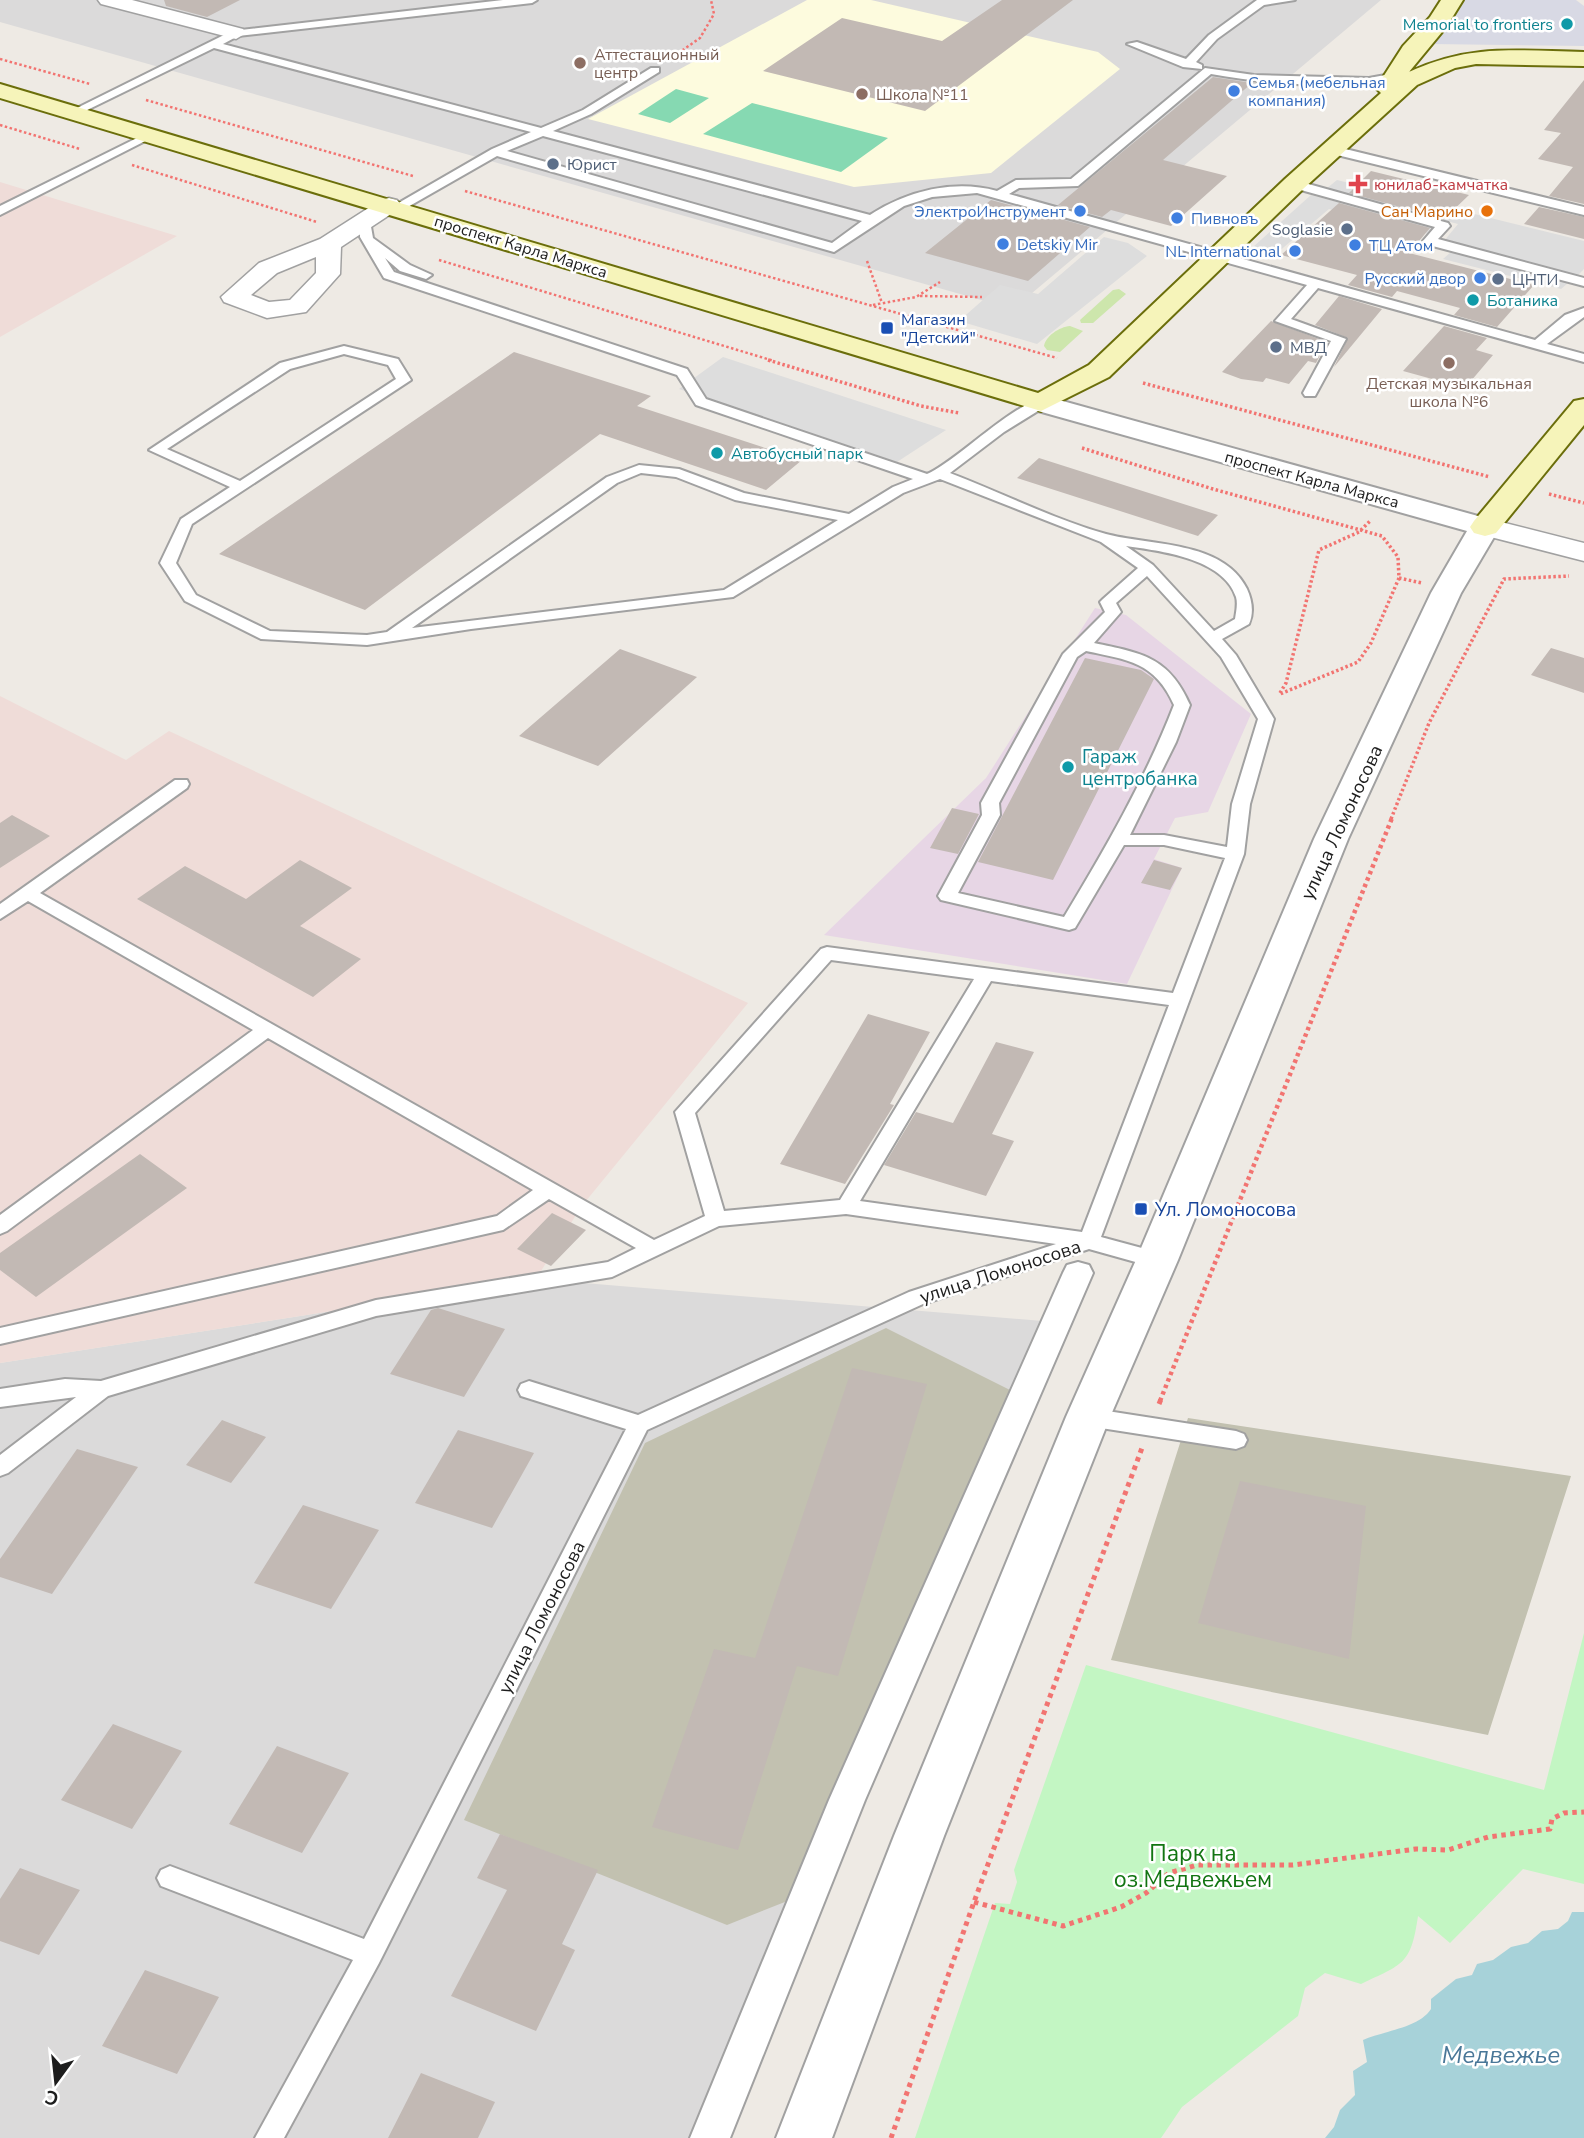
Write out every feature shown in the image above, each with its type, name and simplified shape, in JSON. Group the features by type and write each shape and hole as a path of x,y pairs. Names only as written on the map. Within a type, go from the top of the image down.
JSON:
{"main road":[{"path":"1369,116 1394,77 1452,0"},
{"path":"1041,403 1099,370 1294,184 1409,80 1448,62 1487,56 1584,59"},
{"name":"проспект Карла Маркса","path":"0,91 1041,403"},
{"path":"1485,527 1584,407"}],"street":[{"path":"108,0 236,33"},
{"path":"352,234 394,207"},
{"name":"проспект Карла Маркса","path":"1041,403 1485,527 1578,564"},
{"name":"улица Ломоносова","path":"804,2138 919,1836 1088,1417 1157,1260 1331,839 1446,593 1485,527"},
{"path":"710,2138 847,1800 1084,1257"}],"lane":[{"path":"75,112 236,33 532,0"},
{"path":"1187,65 1213,37 1261,2 1290,0"},
{"path":"212,44 871,219"},
{"path":"1133,44 1187,65 1254,78 1371,81 1448,62"},
{"path":"394,207 496,152 586,112 655,70"},
{"path":"999,195 1017,184 1074,183 1209,70"},
{"path":"0,211 149,136"},
{"path":"1333,150 1584,211"},
{"path":"496,152 834,248 871,219 906,198 937,190 977,190 1220,255 1584,358"},
{"path":"1294,184 1444,226 1429,242 1584,282"},
{"path":"352,234 405,268 493,296"},
{"path":"352,234 389,275 682,372 701,402 933,476 1107,539 1161,545 1218,567 1243,586 1248,607 1244,621 1213,638"},
{"path":"1310,393 1339,339 1282,321 1315,284"},
{"path":"1537,345 1570,318 1584,312"},
{"path":"240,486 156,450 285,366 344,350 393,362 404,380 186,522 168,563 190,598 267,636 367,640 471,624 729,594 898,490 933,476 1041,403"},
{"path":"391,636 612,480 639,469 679,473 740,497 853,519"},
{"path":"1107,539 1148,568 1213,638 1228,655 1266,719 1241,804 1235,854 1084,1257 1157,1260"},
{"path":"1083,646 1148,660 1167,674 1182,705 1168,742 1119,840 1069,925 947,896 991,815 990,803 1071,654 1083,646 1114,612 1108,603 1148,568"},
{"path":"0,913 181,784"},
{"path":"1119,840 1164,840 1235,854"},
{"path":"29,894 652,1248"},
{"path":"716,1219 685,1112 827,953 1182,1000"},
{"path":"846,1207 986,974"},
{"path":"0,1226 269,1028"},
{"path":"0,1336 503,1222 550,1189"},
{"name":"улица Ломоносова","path":"0,1467 101,1390 376,1308 612,1269 716,1219 846,1207 1084,1257"},
{"name":"улица Ломоносова","path":"269,2138 370,1954 639,1424 916,1298 1084,1257"},
{"path":"0,1398 65,1388 101,1390"},
{"path":"529,1390 639,1424"},
{"path":"1088,1417 1236,1440"},
{"path":"170,1878 370,1954"}],"path":[{"path":"655,70 700,38 715,14 711,0"},
{"path":"0,59 1056,358"},
{"path":"0,125 352,234"},
{"path":"432,257 921,405 959,413"},
{"path":"867,261 882,303"},
{"path":"918,296 940,282"},
{"path":"869,305 918,296 982,297"},
{"path":"1143,383 1584,503"},
{"path":"1082,448 1213,489 1382,536 1398,557 1399,578 1371,643 1358,662 1280,694"},
{"path":"1266,719 1286,683 1319,550 1362,530 1371,520"},
{"path":"891,2138 974,1902 1151,1425 1429,723 1504,579 1578,564"},
{"path":"974,1902 1063,1926 1121,1907 1146,1892 1169,1873 1197,1865 1293,1865 1416,1849 1448,1850 1525,1830 1545,1832 1550,1829 1552,1819 1564,1813 1584,1812"}],"shaded area":[{"path":"0,0 1381,0 1013,309 0,22"},
{"name":"Школа №11","path":"807,0 871,0 1098,52 1120,69 991,173 854,187 588,119"},
{"path":"1460,0 1576,0 1584,6 1584,46 1431,44"},
{"path":"1337,180 1584,241 1584,269 1577,276 1444,241 1458,224 1326,189"},
{"path":"0,182 177,236 0,337"},
{"path":"1311,195 1434,228 1428,234 1329,209 1277,253 1253,247"},
{"path":"1104,237 1128,243 1147,256 1037,344 959,321 1000,285 1038,294"},
{"path":"1451,252 1568,283 1561,289 1443,259"},
{"path":"723,357 946,430 897,462 679,389"},
{"path":"1095,608 1126,615 1251,714 1208,812 1175,818 1154,859 1182,868 1127,984 824,935 986,778"},
{"path":"0,696 126,760 169,731 748,1003 581,1207 536,1279 0,1363"},
{"path":"536,1279 1066,1323 721,2138 0,2138 0,1363"},
{"path":"886,1328 1020,1395 800,1896 727,1925 464,1820 645,1443"},
{"path":"1188,1418 1571,1476 1488,1735 1111,1660"}],"green space":[{"path":"676,89 709,98 670,123 638,114"},
{"path":"752,103 888,138 841,172 703,134"},
{"path":"1119,289 1126,294 1093,323 1081,323 1080,320 1113,290"},
{"path":"1070,326 1083,331 1060,352 1047,350 1044,346 1050,336"},
{"name":"Парк на оз.Медвежьем","path":"1584,1633 1584,1884 1523,1869 1450,1943 1418,1916 1412,1944 1403,1961 1361,1984 1325,1973 1305,1988 1298,2016 1182,2107 1161,2138 915,2138 995,1903 1010,1904 1017,1882 1014,1870 1086,1665 1544,1790"}],"water":[{"name":"Медвежье","path":"1572,1912 1584,1912 1584,2138 1325,2138 1334,2127 1340,2110 1355,2095 1353,2071 1367,2062 1363,2040 1418,2021 1431,2009 1431,1999 1456,1979 1472,1975 1477,1964 1493,1960 1511,1947 1528,1943 1542,1931 1558,1929 1568,1921"}],"building":[{"path":"164,0 240,0 207,17 166,6"},
{"path":"1002,0 1073,0 925,111 763,71 842,18 942,41"},
{"path":"1213,77 1252,83 1163,160 1227,176 1171,226 1111,210 1102,217 1058,205"},
{"path":"1584,80 1584,204 1549,196 1573,167 1538,159 1561,133 1544,130"},
{"path":"1371,171 1469,195 1444,219 1349,193"},
{"name":"Detskiy Mir","path":"991,200 1090,227 1028,281 925,253"},
{"path":"1339,203 1430,228 1409,253 1534,285 1497,327 1454,315 1460,308 1397,291 1392,297 1348,285 1357,275 1281,255"},
{"path":"1539,207 1584,217 1584,239 1524,224"},
{"path":"1339,296 1382,309 1334,367 1348,338 1315,325"},
{"name":"МВД","path":"1271,321 1327,342 1316,363 1308,361 1289,384 1266,378 1263,382 1241,379 1222,372"},
{"name":"Детская музыкальная школа №6","path":"1444,326 1487,338 1476,350 1493,355 1465,388 1403,371"},
{"path":"514,352 651,396 637,406 802,460 766,490 600,434 365,610 219,554"},
{"path":"1039,458 1218,515 1198,536 1017,478"},
{"path":"1551,648 1584,658 1584,693 1531,675"},
{"path":"620,649 697,677 598,766 519,736"},
{"name":"Гараж центробанка","path":"1085,658 1141,670 1154,679 1053,880 978,862"},
{"path":"952,808 979,814 958,854 930,848"},
{"path":"12,815 50,836 0,868 0,823"},
{"path":"300,860 352,888 300,926 361,959 313,997 137,899 185,866 246,899"},
{"path":"1154,860 1182,868 1170,890 1141,883"},
{"path":"868,1014 930,1032 890,1104 894,1105 845,1184 780,1164"},
{"path":"996,1042 1034,1052 992,1134 1014,1141 986,1196 884,1165 916,1112 953,1123"},
{"path":"140,1154 187,1188 36,1297 0,1270 0,1253"},
{"path":"552,1213 586,1230 551,1266 517,1249"},
{"path":"438,1308 505,1329 464,1397 390,1374 431,1310"},
{"path":"852,1368 927,1384 838,1676 797,1666 738,1850 652,1827 714,1649 755,1658"},
{"path":"222,1420 266,1437 231,1483 186,1465"},
{"path":"458,1430 534,1453 492,1528 415,1503"},
{"path":"77,1449 138,1467 52,1594 0,1577 0,1559"},
{"path":"1240,1481 1366,1506 1349,1659 1198,1623"},
{"path":"303,1505 379,1530 331,1609 254,1583"},
{"path":"113,1724 182,1751 132,1829 61,1800"},
{"path":"277,1746 349,1773 302,1853 229,1824"},
{"path":"500,1834 598,1870 562,1944 575,1950 536,2031 451,1996 507,1890 477,1878"},
{"path":"20,1868 80,1890 39,1955 0,1941 0,1899"},
{"path":"145,1970 219,1997 177,2074 102,2046"},
{"path":"421,2073 495,2102 478,2138 388,2138"}],"place":[{"name":"Memorial to frontiers","path":"1567,24"},
{"name":"Аттестационный центр","path":"580,63"},
{"name":"Семья (мебельная компания)","path":"1234,91"},
{"name":"Школа №11","path":"862,94"},
{"name":"Юрист","path":"553,164"},
{"name":"юнилаб-камчатка","path":"1358,184"},
{"name":"ЭлектроИнструмент","path":"1080,211"},
{"name":"Сан Марино","path":"1487,211"},
{"name":"Пивновъ","path":"1177,218"},
{"name":"Soglasie","path":"1347,229"},
{"name":"Detskiy Mir","path":"1003,244"},
{"name":"ТЦ Атом","path":"1355,245"},
{"name":"NL International","path":"1295,251"},
{"name":"Русский двор","path":"1480,278"},
{"name":"ЦНТИ","path":"1498,279"},
{"name":"Ботаника","path":"1473,300"},
{"name":"Магазин \"Детский\"","path":"887,328"},
{"name":"МВД","path":"1276,347"},
{"name":"Детская музыкальная школа №6","path":"1449,363"},
{"name":"Автобусный парк","path":"717,453"},
{"name":"Гараж центробанка","path":"1068,767"},
{"name":"Ул. Ломоносова","path":"1141,1209"}]}
